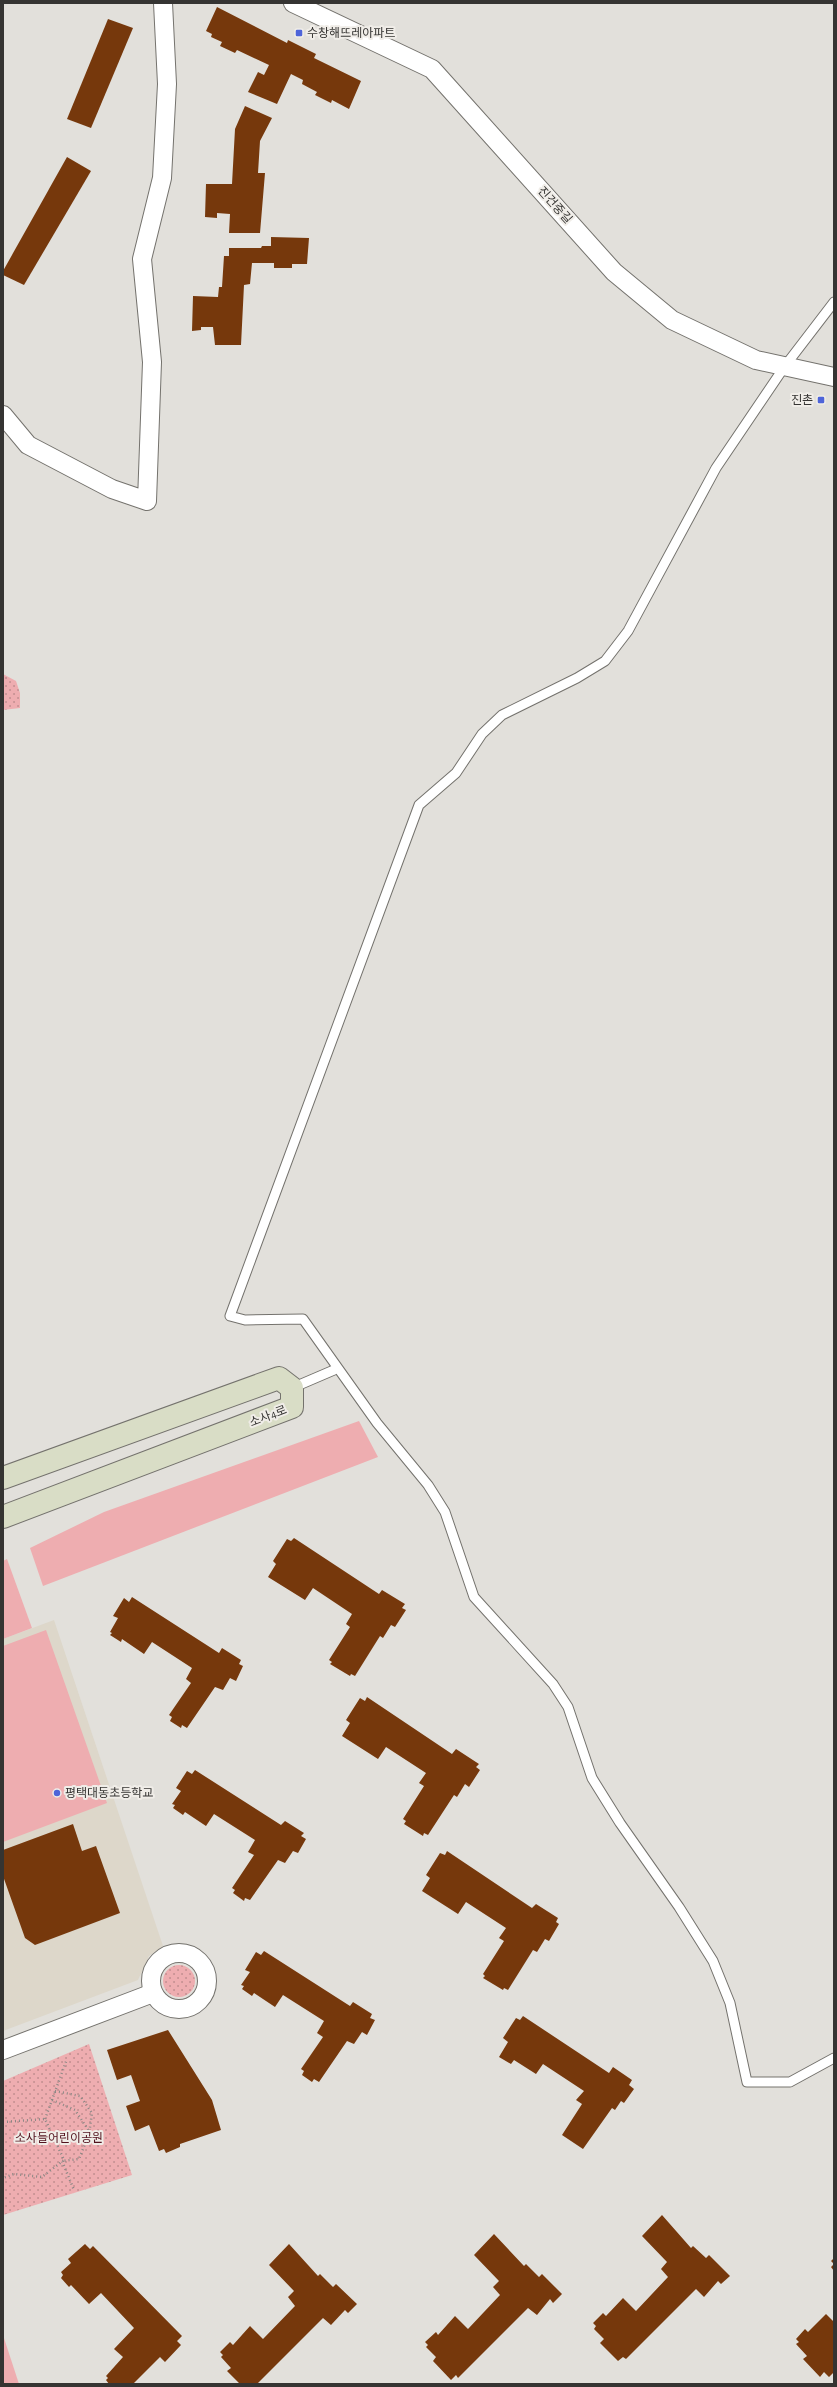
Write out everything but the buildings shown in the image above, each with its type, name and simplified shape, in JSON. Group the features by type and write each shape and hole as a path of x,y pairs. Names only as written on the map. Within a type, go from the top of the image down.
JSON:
{"main road":[{"name":"소사4로","path":"3,1478 279,1378 292,1388 292,1407 3,1517"}],"street":[{"path":"3,415 28,445 112,489 147,501 152,362 142,258 162,178 167,84 163,3"},
{"name":"진건중길","path":"293,3 432,69 614,272 672,320 756,360 834,377"},
{"path":"3,2050 153,1993"}],"lane":[{"path":"834,302 785,366 716,468 628,632 605,661 577,678 502,716 482,734 456,773 419,805 230,1316 245,1320 303,1319 377,1423 428,1485 445,1512 474,1596 553,1684 568,1707 592,1778 620,1823 679,1907 713,1960 730,2003 747,2082 768,2084 790,2082 834,2058"},
{"path":"292,1388 334,1370"}],"path":[{"path":"67,2059 45,2119 64,2160 62,2161 74,2190"},
{"path":"3,2178 14,2174 42,2177 62,2161 79,2159 89,2131 92,2113 80,2096 55,2091"},
{"path":"52,2100 75,2110 89,2131"},
{"path":"3,2122 45,2119"}],"shaded area":[{"name":"평택대동초등학교","path":"54,1620 163,1946 149,1956 138,1980 3,2031 3,1639"}],"green space":[{"path":"3,674 16,681 20,693 20,708 3,710"},
{"path":"359,1421 378,1457 43,1586 30,1548 104,1512"},
{"path":"7,1559 32,1628 3,1639 3,1561"},
{"path":"46,1630 107,1803 3,1842 3,1646"},
{"path":"179,1965 190,1970 195,1981 190,1992 179,1997 168,1992 163,1981 168,1970"},
{"name":"소사들어린이공원","path":"89,2044 132,2175 3,2215 3,2081"},
{"path":"3,2335 19,2384 3,2384"}],"place":[{"name":"수창해뜨레아파트","path":"299,33"},
{"name":"진촌","path":"821,400"},
{"name":"평택대동초등학교","path":"57,1793"}]}
